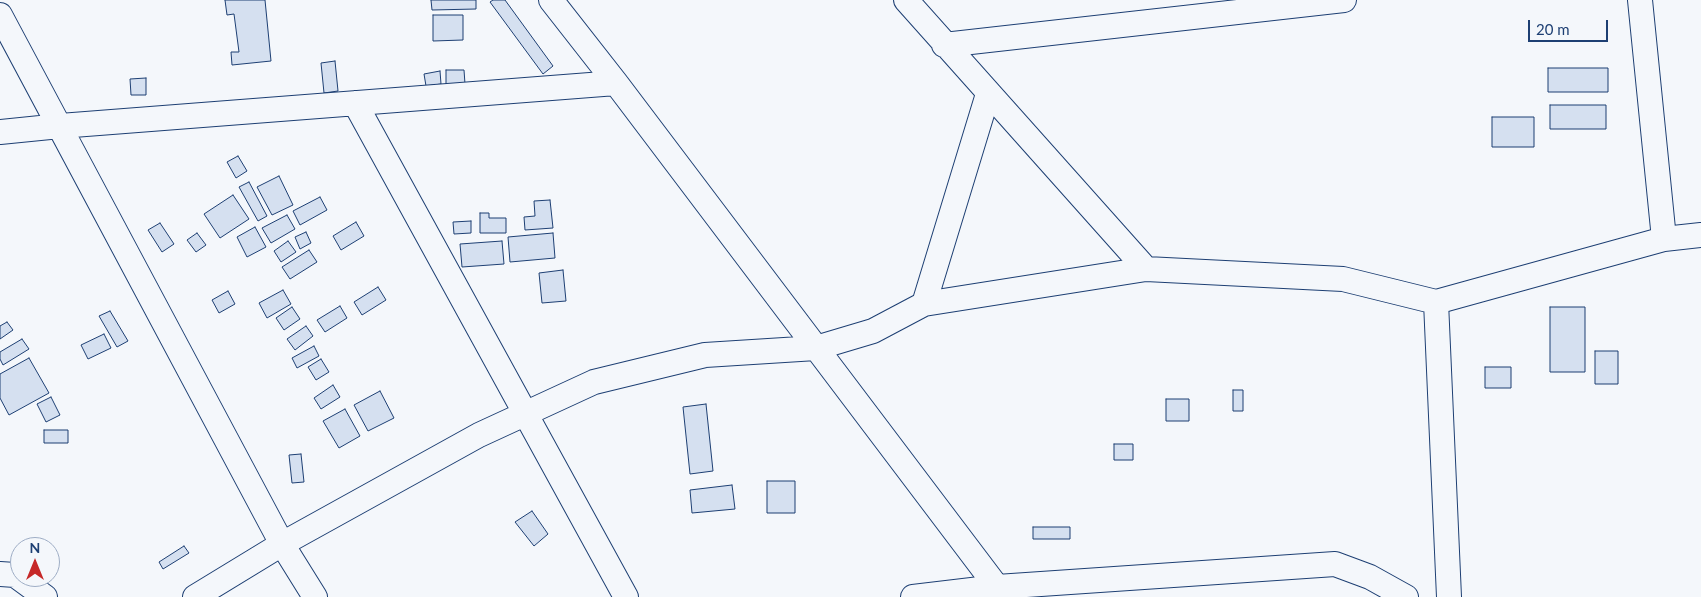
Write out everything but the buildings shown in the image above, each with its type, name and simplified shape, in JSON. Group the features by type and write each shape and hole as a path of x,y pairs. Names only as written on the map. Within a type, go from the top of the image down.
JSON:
{"street":[{"path":"551,0 998,587"},
{"path":"906,0 1146,269"},
{"path":"944,44 1344,0"},
{"path":"1640,0 1664,239"},
{"path":"0,15 282,544 315,597"},
{"path":"0,132 616,83"},
{"path":"924,304 988,94"},
{"path":"355,103 626,597"},
{"path":"195,597 282,544 479,435 594,382 705,355 816,348 873,331 924,304 1146,269 1342,279 1436,302 1664,239 1701,235"},
{"path":"1436,302 1449,597"},
{"path":"914,597 998,587 1335,564 1370,577 1406,597"},
{"path":"0,574 15,575 45,597"}]}
